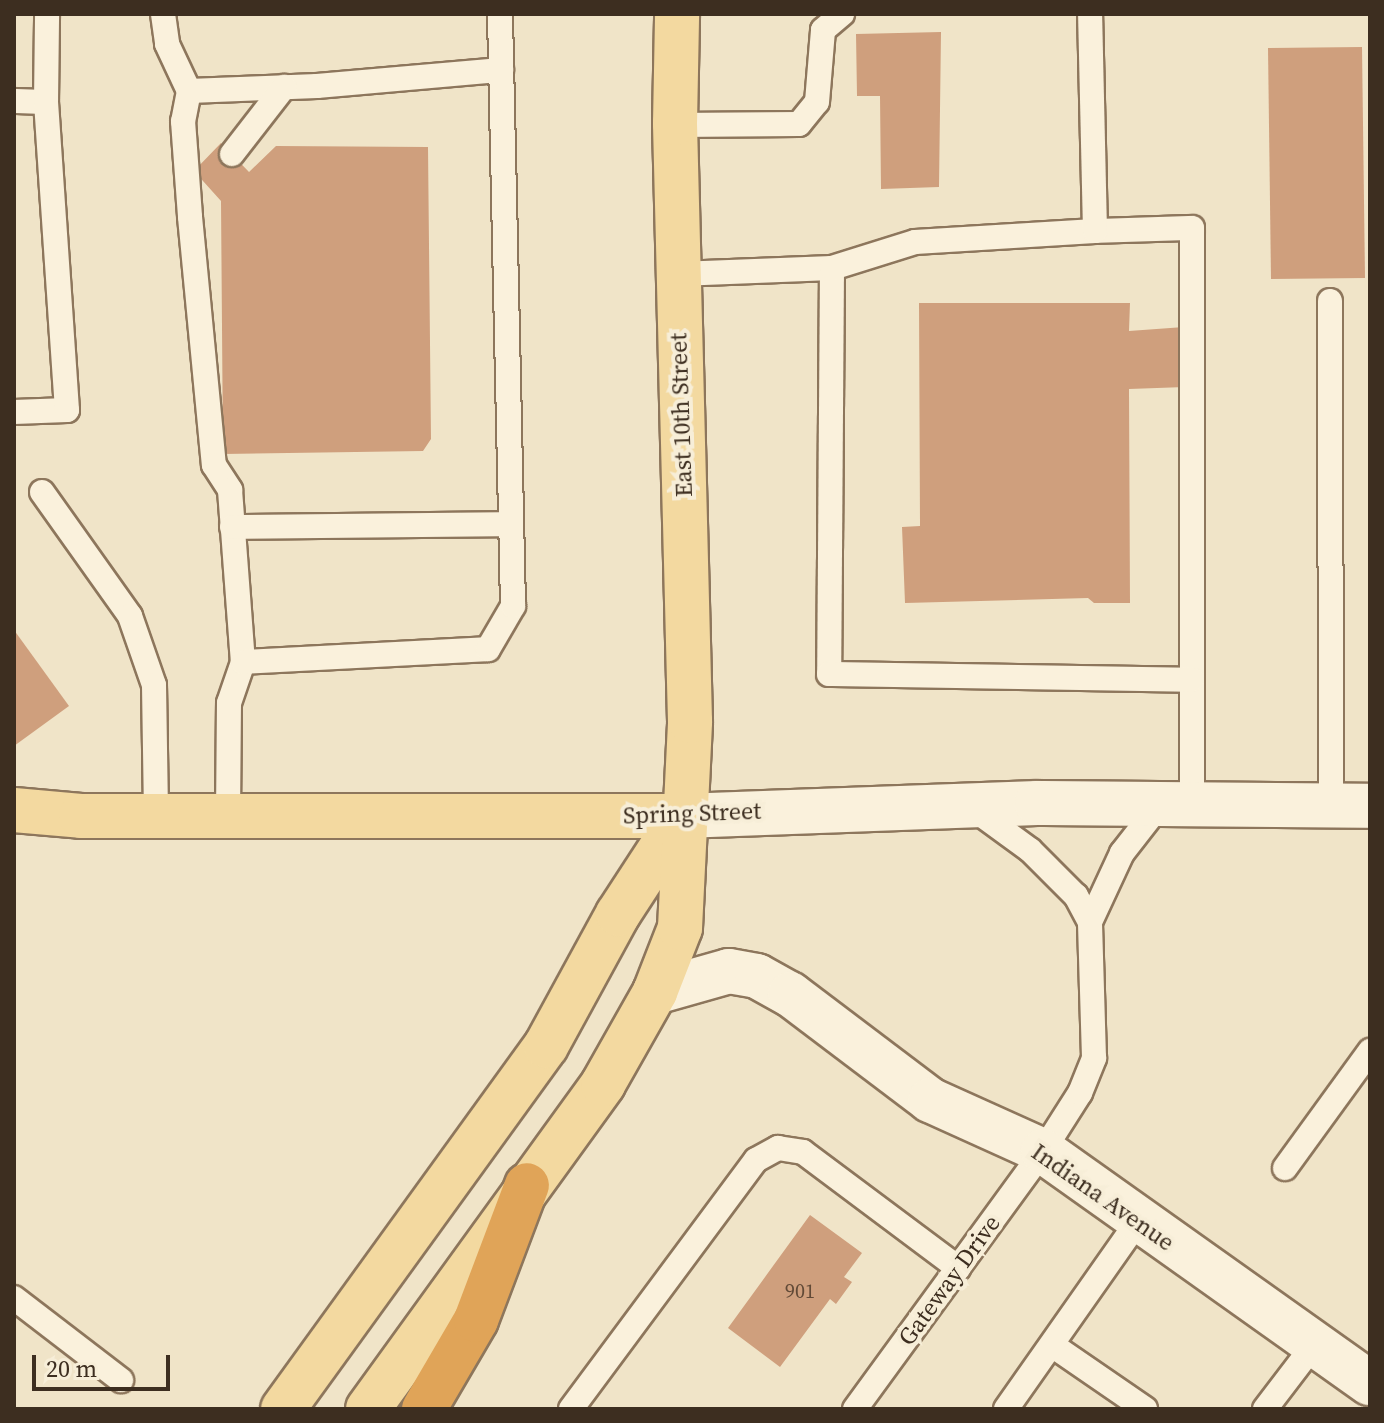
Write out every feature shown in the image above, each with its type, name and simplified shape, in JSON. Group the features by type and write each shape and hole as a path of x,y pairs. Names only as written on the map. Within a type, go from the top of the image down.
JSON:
{"highway":[{"path":"424,1409 476,1320 527,1185"}],"main road":[{"name":"East 10th Street","path":"368,1409 527,1185 603,1084 655,992 680,928 682,816 690,721 675,125 677,14"},
{"name":"Spring Street","path":"14,810 156,816 682,816"},
{"path":"283,1409 546,1046 618,914 682,816"}],"street":[{"name":"Spring Street","path":"682,816 968,805 1350,806"},
{"name":"Indiana Avenue","path":"655,992 729,971 757,976 790,994 930,1100 1043,1151 1313,1346 1370,1383"}],"lane":[{"path":"14,412 67,410 46,102 47,14"},
{"path":"163,14 167,44 189,91 183,121 214,465 230,490 243,662 229,703 228,816"},
{"path":"243,662 488,649 513,606 500,14"},
{"path":"675,125 799,124 817,102 823,30 842,14"},
{"path":"1090,14 1095,231"},
{"path":"189,91 501,70"},
{"path":"232,154 284,87"},
{"path":"14,101 46,102"},
{"path":"190,217 209,188"},
{"path":"678,274 832,268 915,242 1192,228 1192,680 1176,804 1122,853 1090,922"},
{"path":"832,268 829,674 1192,680"},
{"path":"1330,301 1350,806"},
{"path":"42,492 130,616 140,644 154,685 156,816"},
{"path":"232,527 511,524"},
{"path":"968,805 1030,850 1076,896 1090,922"},
{"name":"Gateway Drive","path":"855,1409 1043,1151 1094,1058 1097,1021 1090,922"},
{"path":"1285,1168 1370,1051"},
{"path":"571,1409 756,1160 778,1148 803,1152 958,1268"},
{"path":"1006,1409 1139,1220"},
{"path":"14,1298 121,1380"},
{"path":"1052,1345 1145,1409"},
{"path":"1265,1409 1313,1346"}],"building":[{"path":"941,32 939,187 881,189 880,96 857,96 856,34"},
{"path":"1362,47 1365,278 1271,279 1268,48"},
{"path":"221,143 249,172 276,146 428,147 431,439 423,451 223,454 221,201 194,171"},
{"path":"919,303 1130,303 1129,331 1184,327 1185,387 1129,389 1130,603 1094,603 1088,598 905,603 902,527 920,526"},
{"path":"14,630 69,706 14,746"},
{"path":"810,1215 862,1253 844,1277 852,1282 836,1304 830,1299 780,1367 728,1328"}]}
